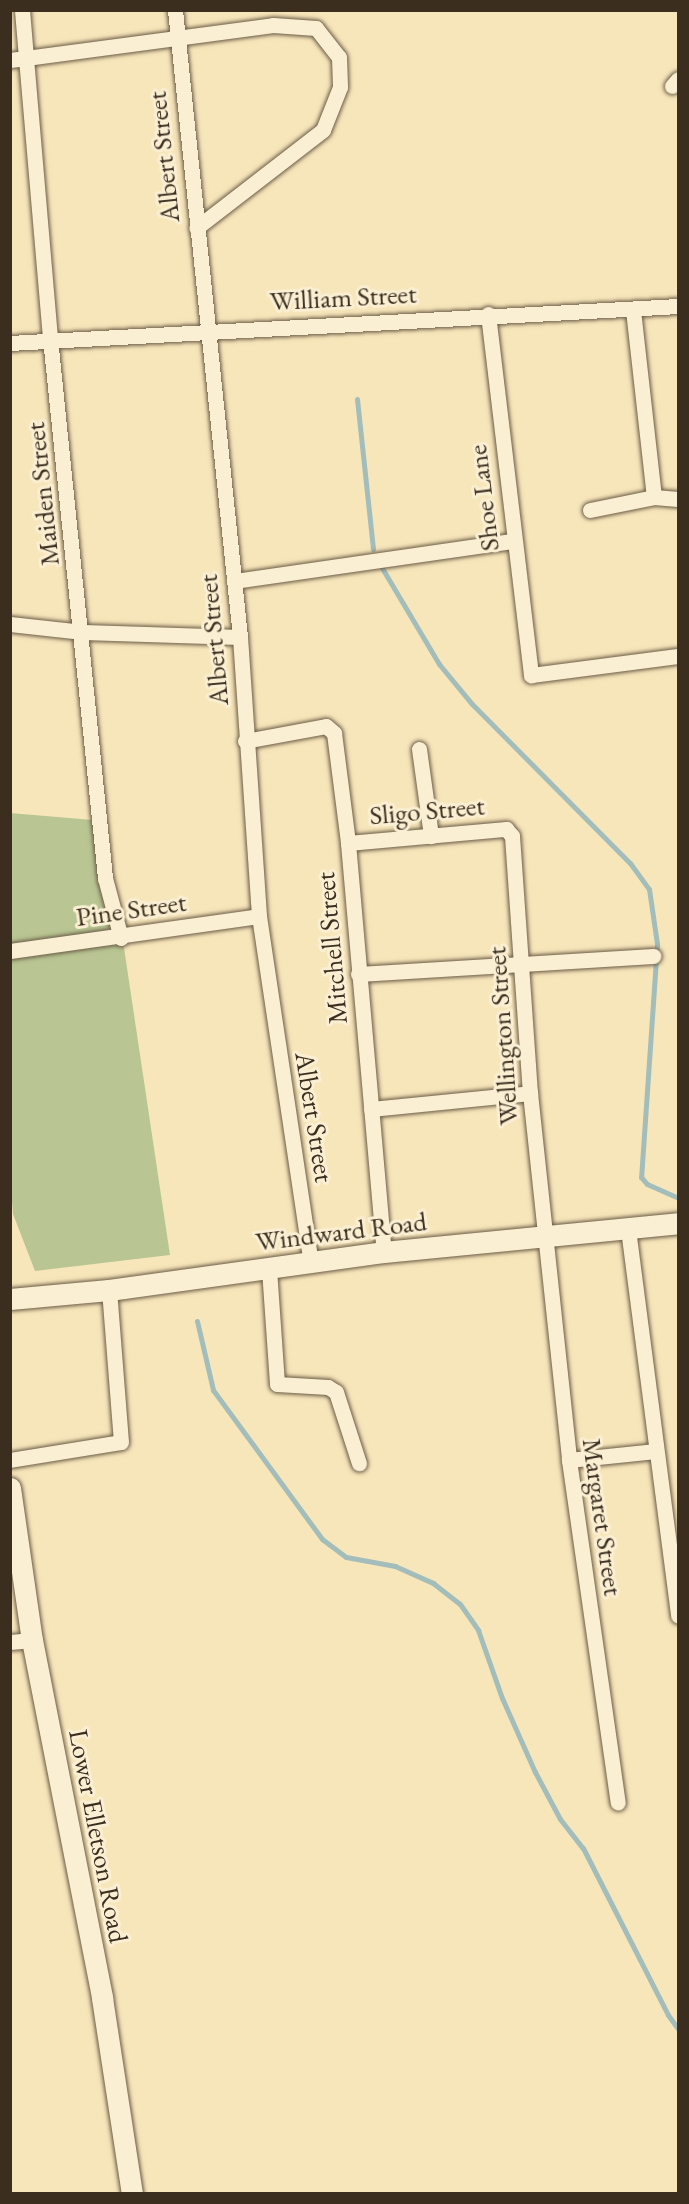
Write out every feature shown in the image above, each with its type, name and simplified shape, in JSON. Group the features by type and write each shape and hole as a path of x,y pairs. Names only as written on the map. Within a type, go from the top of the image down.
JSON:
{"street":[{"name":"Maiden Street","path":"22,10 50,338 83,633 105,878 121,938"},
{"name":"Albert Street","path":"175,10 175,39 240,637 245,741 259,916 311,1264"},
{"path":"10,60 273,25 316,28 339,57 340,87 323,130 196,228"},
{"name":"William Street","path":"10,343 50,338 207,329 488,314 633,310 678,306"},
{"path":"633,310 654,498"},
{"name":"Shoe Lane","path":"488,314 513,541 531,675 678,656"},
{"path":"590,510 654,498 678,499"},
{"path":"234,581 513,541"},
{"path":"10,624 83,633 240,637"},
{"name":"Mitchell Street","path":"245,741 331,728 348,843 384,1252"},
{"path":"419,749 431,836"},
{"name":"Sligo Street","path":"348,843 511,831"},
{"name":"Wellington Street","path":"511,831 523,962 530,1094 546,1238"},
{"name":"Pine Street","path":"10,951 121,938 259,916"},
{"path":"358,974 523,962 652,956"},
{"path":"371,1109 530,1094"},
{"name":"Windward Road","path":"10,1299 109,1290 311,1264 384,1252 678,1224"},
{"path":"628,1229 678,1616"},
{"name":"Margaret Street","path":"546,1238 569,1460 618,1803"},
{"path":"269,1269 277,1384 328,1387 336,1392 359,1463"},
{"path":"10,1460 121,1442 109,1290"},
{"path":"569,1460 656,1451"},
{"name":"Lower Elletson Road","path":"10,1488 15,1553 102,1998 132,2193"},
{"path":"10,1642 32,1640"}],"green space":[{"path":"10,813 93,820 112,924 106,931 11,944"},
{"path":"123,941 170,1255 35,1271 13,1214 10,958"}],"waterway":[{"path":"357,399 373,549"},
{"path":"382,568 439,664 472,704 630,863 649,889 657,944 641,1177 647,1184 678,1198"},
{"path":"197,1321 213,1390 322,1539 346,1557 395,1566 433,1583 460,1604 478,1630 502,1698 535,1772 560,1819 583,1848 668,2015 678,2029"}]}
